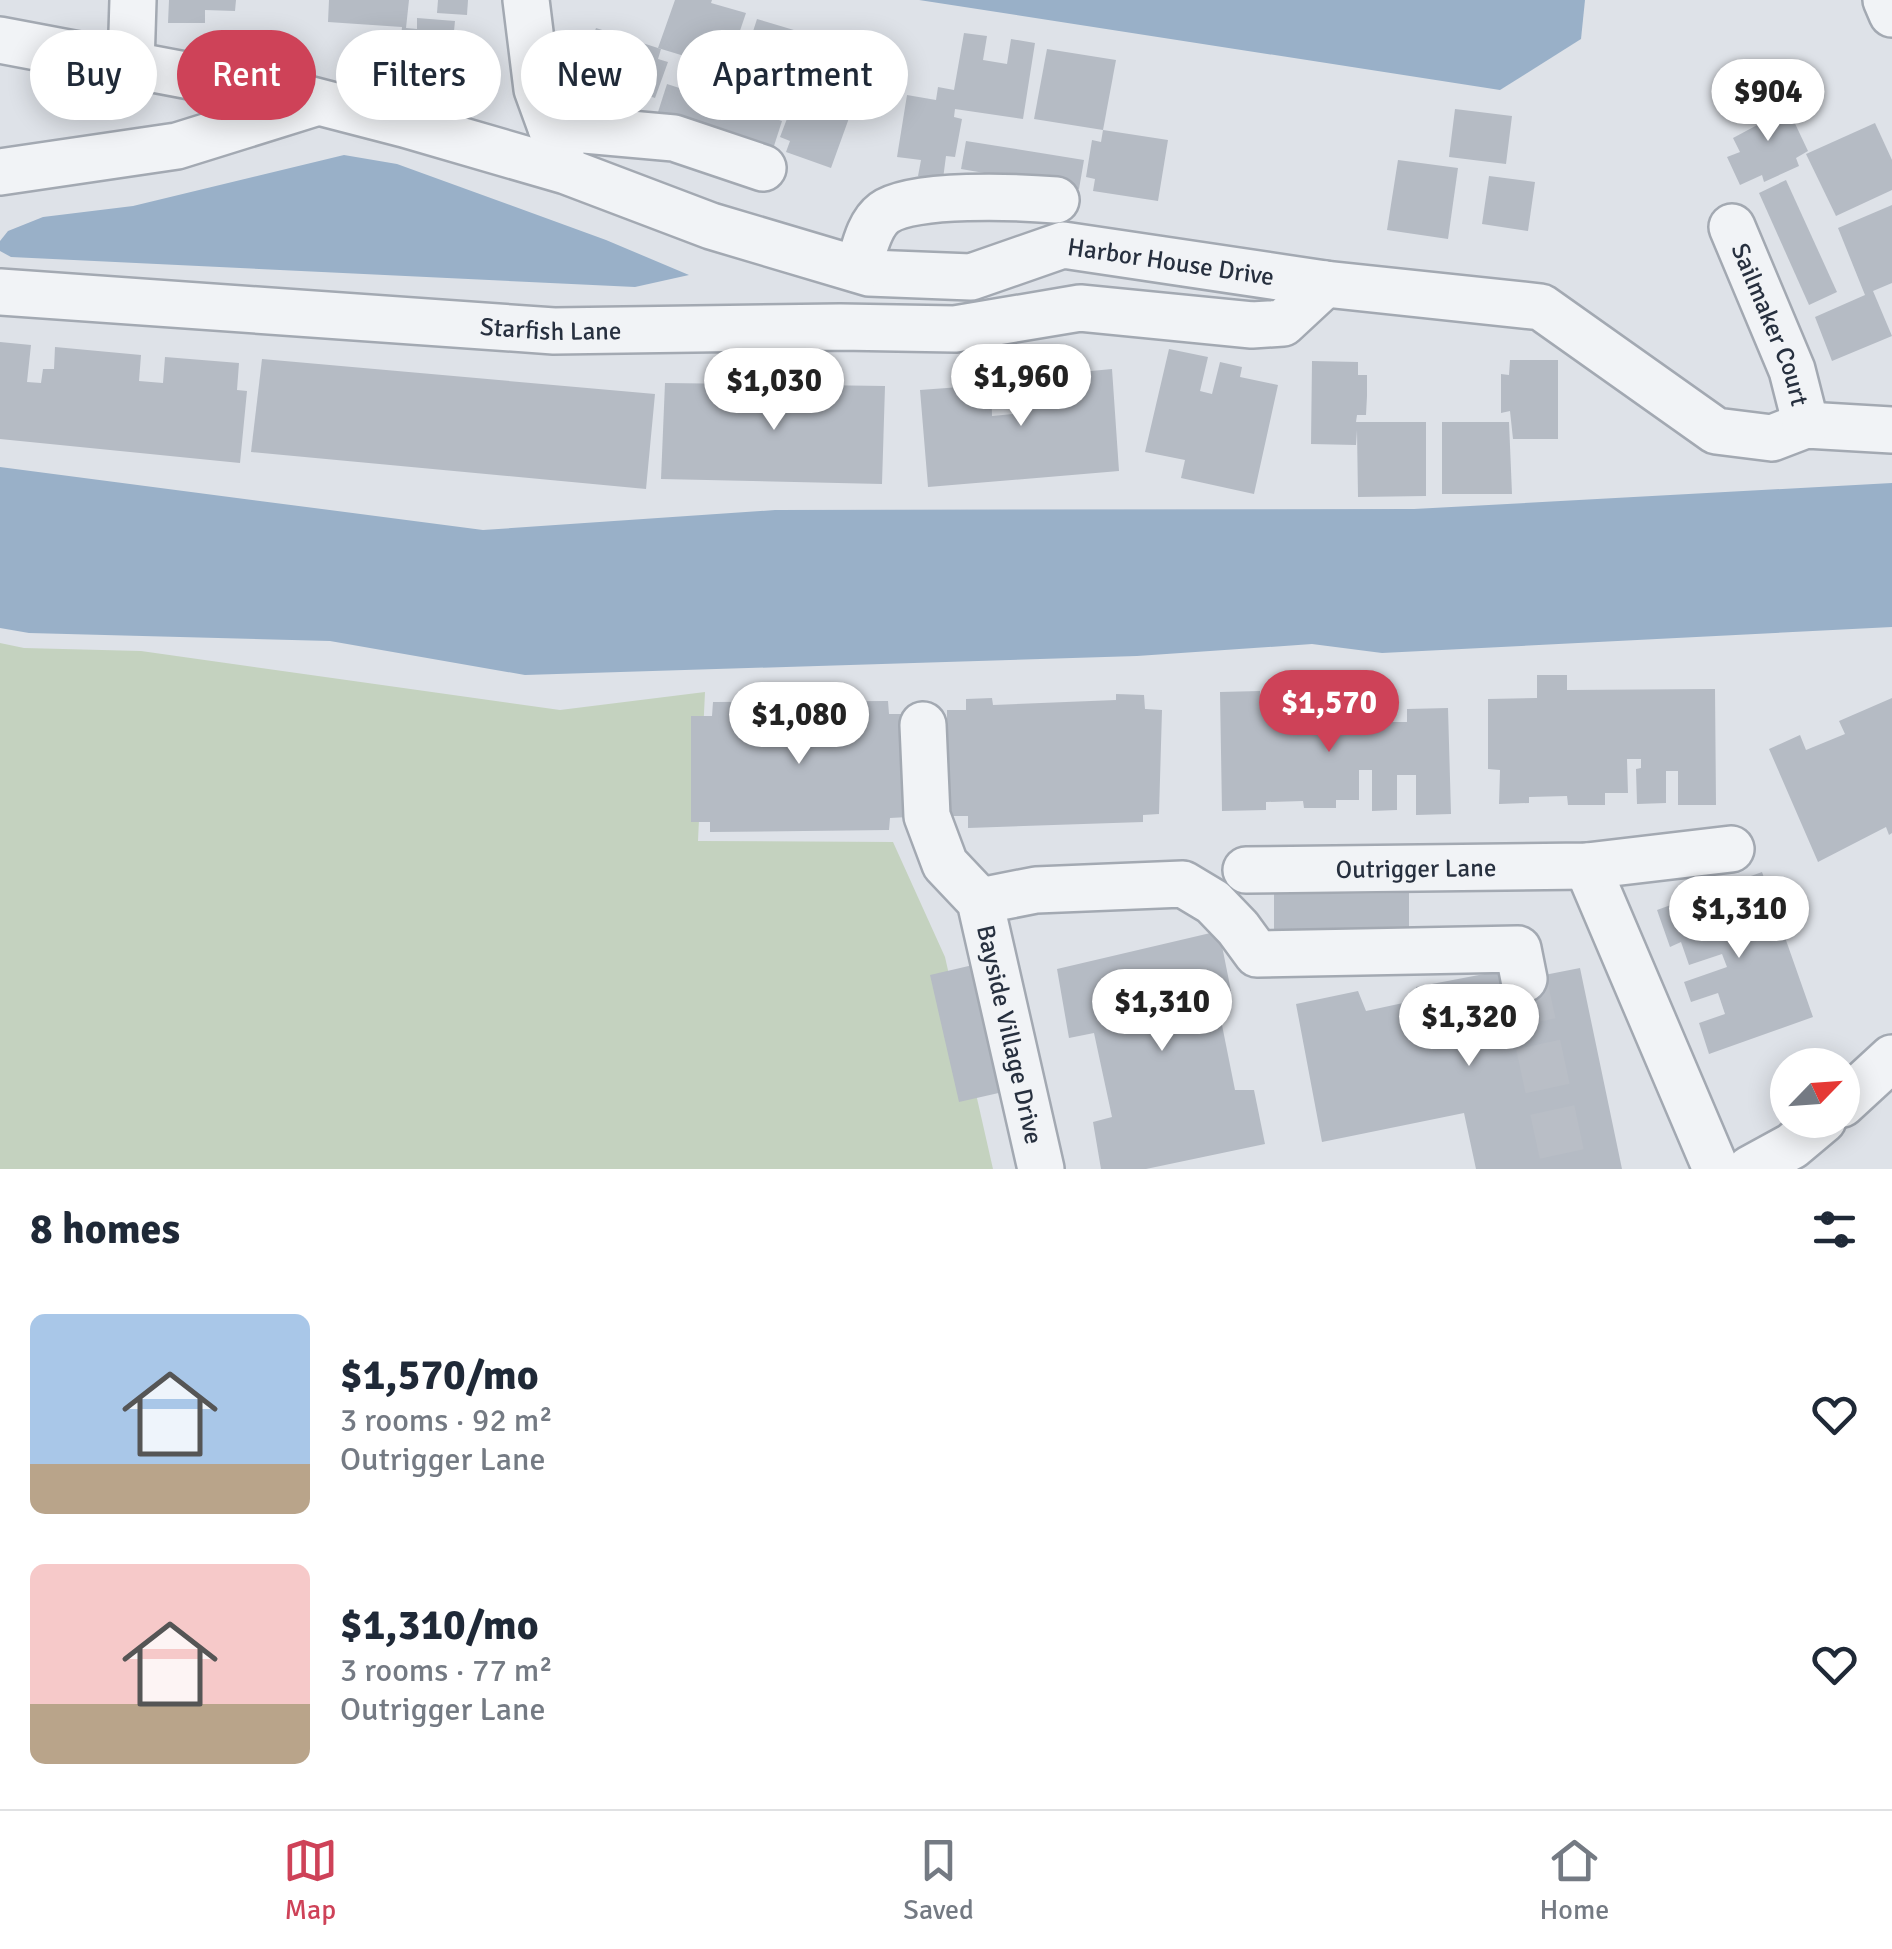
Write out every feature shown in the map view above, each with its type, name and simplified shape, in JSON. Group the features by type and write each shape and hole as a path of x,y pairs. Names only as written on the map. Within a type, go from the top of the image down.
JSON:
{"street":[{"path":"133,0 133,30"},
{"path":"526,0 537,88 566,171"},
{"name":"Harbor House Drive","path":"0,40 30,46"},
{"name":"Harbor House Drive","path":"157,70 319,102 566,171 711,226 869,273 971,277 1063,245 1326,284 1541,307 1716,431 1772,438 1806,425 1892,430"},
{"path":"0,172 177,146 319,102"},
{"path":"551,127 674,138 763,168"},
{"path":"858,269 873,226 884,213 899,206 992,195 1056,200"},
{"name":"Sailmaker Court","path":"1732,227 1792,370 1806,425"},
{"name":"Starfish Lane","path":"0,292 554,331 840,327 955,330 1080,308 1252,326 1283,322 1326,284"},
{"name":"Bayside Village Drive","path":"923,724 927,816 945,864 980,902 1041,1169"},
{"name":"Outrigger Lane","path":"1246,870 1587,866 1731,850"},
{"path":"1587,866 1716,1169"},
{"name":"Bayside Village Drive","path":"980,902 1036,890 1183,884 1213,902 1257,954 1521,964"},
{"path":"1860,1087 1892,1058"},
{"path":"1750,1169 1802,1138"}],"green space":[{"path":"0,643 24,648 141,651 560,710 705,692 698,841 893,842 945,957 993,1169 0,1169"}],"water":[{"path":"919,0 1585,0 1581,39 1500,90"},
{"path":"344,155 397,164 606,240 689,275 635,287 11,257 0,251 0,241 8,231 43,217 133,206"},
{"path":"0,467 483,530 775,510 1414,509 1892,483 1892,627 1382,653 1312,644 1137,656 525,675 330,641 29,633 0,628"}],"building":[{"path":"169,0 236,0 235,11 205,10 205,23 168,23"},
{"path":"329,0 409,0 406,28 417,29 417,18 455,21 454,30 402,30 402,27 328,22"},
{"path":"438,0 468,0 467,15 437,13"},
{"path":"675,0 712,0 711,3 746,13 740,30 677,30 677,54 658,48"},
{"path":"757,19 794,30 753,30"},
{"path":"964,33 987,36 983,60 1007,64 1011,39 1035,43 1023,119 955,109 954,117 962,119 955,157 946,156 943,179 918,176 921,160 897,157 903,120 908,120 908,95 936,100 938,87 954,90"},
{"path":"657,48 661,49 658,59 668,62 657,92"},
{"path":"1047,49 1116,60 1103,130 1034,119"},
{"path":"667,84 677,87 677,118 658,112"},
{"path":"1781,94 1808,151 1796,158 1799,166 1764,182 1762,175 1740,185 1727,157 1740,152 1733,138 1761,123 1753,106"},
{"path":"1455,109 1512,116 1506,164 1449,157"},
{"path":"683,120 782,121 773,149"},
{"path":"786,120 848,120 831,168 786,152 790,141 780,137"},
{"path":"1875,123 1892,160 1892,190 1836,216 1806,154"},
{"path":"1103,130 1168,140 1158,201 1093,191 1095,179 1086,177 1092,140 1101,142"},
{"path":"966,141 1084,160 1079,189 961,169"},
{"path":"1398,160 1458,168 1448,239 1387,230"},
{"path":"1489,176 1535,182 1528,231 1482,224"},
{"path":"1786,180 1837,292 1809,305 1759,193"},
{"path":"1892,205 1892,283 1873,291 1892,336 1832,361 1815,317 1865,295 1838,228"},
{"path":"0,342 31,345 27,382 41,383 43,369 54,369 55,347 141,355 139,381 163,383 165,357 239,363 237,390 247,391 240,463 0,439"},
{"path":"1169,349 1208,357 1200,391 1212,394 1220,362 1242,367 1240,377 1278,385 1254,494 1181,478 1185,460 1145,452"},
{"path":"262,359 655,394 646,489 251,452"},
{"path":"1510,360 1558,360 1558,439 1513,439 1510,411 1501,413 1501,374 1509,375"},
{"path":"1312,361 1358,362 1358,375 1367,375 1367,396 1366,415 1357,415 1356,422 1426,422 1426,496 1358,497 1357,430 1356,445 1311,444"},
{"path":"1064,363 1067,399 1072,398 1070,373 1112,369 1119,471 928,487 920,390 960,387 959,380 991,377 992,416 1013,414 1011,380 1034,378 1034,366"},
{"path":"665,383 885,386 882,484 661,479"},
{"path":"1442,422 1509,422 1512,494 1442,494"},
{"path":"1537,675 1567,675 1567,690 1715,689 1716,805 1678,805 1678,771 1666,771 1666,803 1637,804 1636,769 1641,768 1641,759 1627,759 1628,793 1605,793 1605,805 1568,805 1567,796 1529,797 1529,803 1499,804 1500,770 1488,769 1488,699 1537,698"},
{"path":"1260,691 1260,706 1372,703 1373,722 1407,722 1407,709 1448,708 1451,814 1416,815 1416,775 1397,775 1397,810 1372,811 1372,770 1359,770 1359,800 1336,800 1336,808 1304,808 1303,801 1266,802 1266,810 1222,811 1220,692"},
{"path":"1116,694 1144,695 1145,709 1162,710 1159,814 1143,815 1143,822 968,828 968,816 947,816 947,710 966,710 966,699 992,698 993,705 1116,700"},
{"path":"1892,698 1892,833 1889,835 1886,827 1818,862 1769,749 1800,735 1806,750 1845,734 1839,721"},
{"path":"888,701 889,714 907,714 908,817 890,818 889,830 710,832 710,822 691,822 691,716 712,716 713,702"},
{"path":"1762,872 1813,1017 1709,1054 1699,1023 1725,1014 1718,993 1691,1002 1684,982 1727,967 1722,954 1689,965 1681,942 1670,947 1657,910"},
{"path":"1409,893 1409,938 1274,939 1274,894"},
{"path":"1219,931 1231,991 1216,995 1235,1090 1254,1090 1265,1144 1146,1169 1101,1169 1093,1122 1112,1117 1094,1033 1069,1038 1057,969"},
{"path":"973,965 1003,1092 959,1102 930,975"},
{"path":"1580,968 1622,1169 1476,1169 1464,1113 1322,1142 1296,1004 1358,991 1366,1011 1417,1000 1416,987 1500,971 1503,983"}],"tunnel":[{"path":"1524,979 1565,1169"}]}
